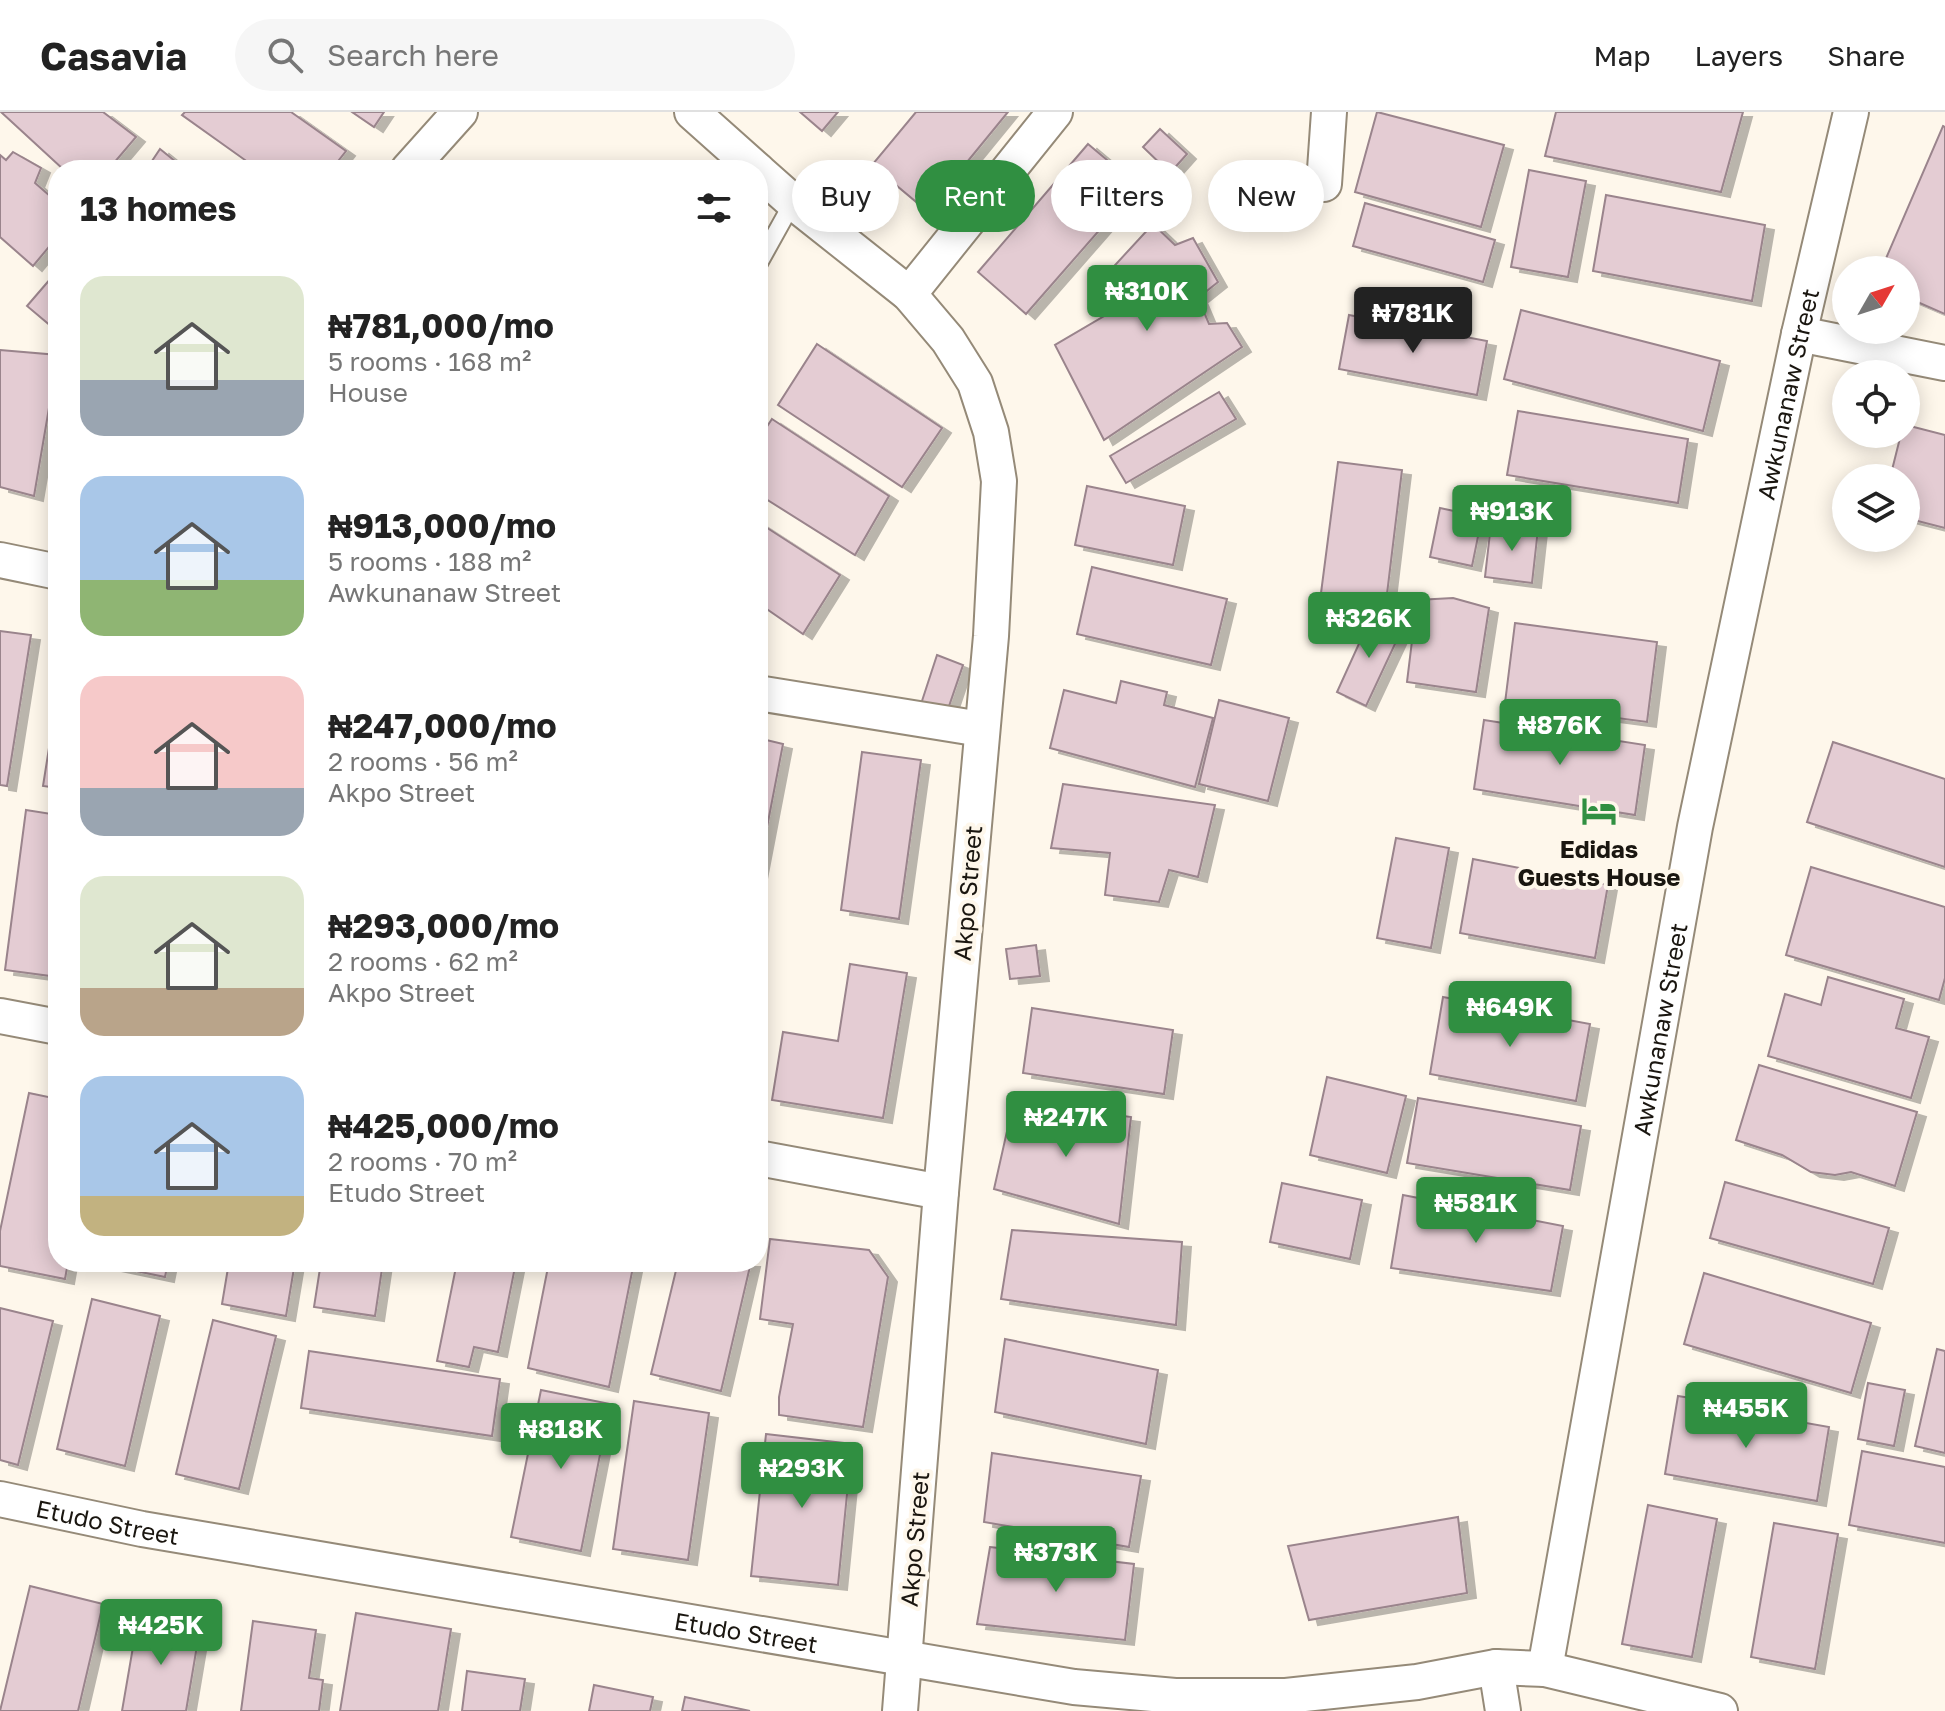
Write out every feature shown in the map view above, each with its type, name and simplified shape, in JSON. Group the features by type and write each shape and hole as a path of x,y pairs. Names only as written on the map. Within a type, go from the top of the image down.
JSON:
{"street":[{"path":"417,160 460,112"},
{"name":"Akpo Street","path":"692,112 747,160"},
{"path":"909,294 1055,112"},
{"path":"1324,184 1329,112"},
{"name":"Awkunanaw Street","path":"1545,1669 1695,827 1799,334 1851,112"},
{"name":"Akpo Street","path":"768,179 792,201"},
{"name":"Akpo Street","path":"831,232 909,294 948,340 975,383 991,432 999,481 999,523 900,1711"},
{"path":"1799,334 1945,363"},
{"path":"0,560 48,570"},
{"path":"768,695 981,729"},
{"path":"0,1016 48,1025"},
{"path":"768,1160 941,1192"},
{"name":"Etudo Street","path":"0,1499 142,1529 1074,1687 1175,1696 1286,1696 1417,1682 1496,1667 1545,1669 1720,1711"},
{"path":"1496,1667 1503,1711"}],"lane":[{"path":"768,247 792,204"}],"building":[{"path":"1,112 103,112 136,137 116,160 53,160"},
{"path":"185,112 291,112 346,151 339,160 245,160 182,115"},
{"path":"352,112 384,112 374,127"},
{"path":"800,112 838,112 822,131"},
{"path":"916,112 1008,112 969,160 915,160 915,201 899,188 899,160 876,160"},
{"path":"1377,112 1504,145 1481,227 1355,192"},
{"path":"1556,112 1743,112 1721,192 1545,156"},
{"path":"1943,126 1945,314 1920,303 1920,256 1887,256"},
{"path":"1160,129 1187,154 1182,160 1156,160 1143,147"},
{"path":"1088,144 1107,160 1074,160"},
{"path":"160,149 174,160 153,160"},
{"path":"13,152 41,168 35,183 48,194 48,248 33,266 0,237 0,155 6,160"},
{"path":"1529,170 1586,181 1568,277 1511,267"},
{"path":"1051,187 1051,232 1098,232 1026,314 978,272 1012,232 1035,232 1035,206"},
{"path":"1606,195 1765,225 1752,301 1593,271"},
{"path":"1365,203 1495,240 1483,282 1353,246"},
{"path":"1146,232 1161,232 1175,245 1193,238 1218,282 1198,298 1209,324 1227,323 1242,347 1104,440 1055,345 1116,309 1105,276"},
{"path":"48,282 48,324 27,306"},
{"path":"1521,310 1720,361 1703,431 1504,379"},
{"path":"1349,315 1487,341 1477,395 1339,369"},
{"path":"817,344 942,428 902,487 778,405"},
{"path":"0,350 48,354 48,414 34,496 0,487"},
{"path":"1219,392 1236,419 1126,483 1110,456"},
{"path":"1518,411 1688,439 1678,503 1507,475"},
{"path":"772,419 889,496 855,555 768,500 768,425"},
{"path":"1920,429 1945,435 1945,528 1920,522 1920,464 1894,464 1898,448 1920,448"},
{"path":"1338,462 1402,470 1386,602 1321,593"},
{"path":"1087,486 1185,506 1173,565 1075,545"},
{"path":"1440,508 1482,517 1472,566 1430,557"},
{"path":"1491,524 1538,529 1532,583 1485,577"},
{"path":"768,528 840,575 803,634 768,610"},
{"path":"1092,567 1227,599 1211,665 1077,634"},
{"path":"1453,598 1489,608 1476,692 1407,682 1417,600"},
{"path":"1372,615 1402,629 1366,706 1337,692"},
{"path":"1515,623 1657,642 1647,722 1505,703"},
{"path":"0,631 31,635 7,786 0,785"},
{"path":"937,655 963,665 947,712 921,704"},
{"path":"1121,681 1167,692 1164,705 1213,718 1195,787 1050,748 1064,690 1116,703"},
{"path":"1219,700 1289,718 1268,801 1199,784"},
{"path":"1484,720 1645,745 1635,815 1474,789"},
{"path":"768,740 783,744 768,822"},
{"path":"1833,742 1945,779 1945,867 1807,822"},
{"path":"862,752 921,760 899,919 841,910"},
{"path":"48,754 48,787 43,786"},
{"path":"1063,784 1215,805 1198,877 1169,870 1159,902 1105,895 1110,853 1051,848"},
{"path":"26,810 48,813 48,976 5,970"},
{"path":"1396,838 1449,848 1431,948 1377,938"},
{"path":"1473,859 1608,885 1595,958 1460,933"},
{"path":"1811,867 1945,907 1945,978 1939,1000 1786,955"},
{"path":"1036,945 1040,976 1010,979 1006,949"},
{"path":"850,964 907,973 883,1118 772,1100 783,1032 838,1041"},
{"path":"1828,977 1904,999 1896,1028 1929,1037 1911,1098 1768,1056 1785,994 1821,1005"},
{"path":"1443,997 1590,1024 1576,1101 1430,1074"},
{"path":"1032,1008 1173,1030 1164,1094 1023,1073"},
{"path":"1759,1065 1917,1112 1895,1186 1851,1172 1835,1175 1811,1172 1782,1155 1736,1140"},
{"path":"1327,1077 1406,1096 1387,1173 1310,1155"},
{"path":"29,1093 48,1097 48,1272 66,1272 65,1279 0,1266 0,1231"},
{"path":"1418,1098 1581,1126 1570,1190 1407,1163"},
{"path":"1014,1100 1131,1117 1119,1224 994,1189"},
{"path":"1725,1182 1889,1228 1873,1284 1710,1238"},
{"path":"1282,1183 1362,1200 1350,1259 1270,1242"},
{"path":"1403,1195 1563,1226 1551,1291 1391,1268"},
{"path":"1012,1230 1182,1242 1176,1325 1001,1299"},
{"path":"770,1239 869,1250 888,1277 863,1427 779,1415 779,1397 793,1324 760,1319"},
{"path":"141,1272 166,1272 165,1277"},
{"path":"227,1272 293,1272 286,1316 222,1304"},
{"path":"319,1272 382,1272 375,1316 314,1307"},
{"path":"455,1272 514,1272 498,1352 474,1347 469,1367 437,1361"},
{"path":"547,1272 632,1272 609,1387 528,1368"},
{"path":"676,1272 749,1272 721,1391 651,1374"},
{"path":"1704,1273 1871,1323 1851,1393 1684,1344"},
{"path":"92,1299 160,1316 125,1466 57,1449"},
{"path":"0,1308 53,1321 18,1465 0,1460"},
{"path":"213,1320 276,1336 239,1489 176,1474"},
{"path":"1005,1339 1158,1370 1146,1444 995,1412"},
{"path":"1937,1349 1945,1351 1945,1453 1915,1446"},
{"path":"309,1351 500,1379 492,1436 301,1408"},
{"path":"1868,1383 1905,1390 1894,1446 1858,1439"},
{"path":"541,1390 610,1404 581,1551 511,1537"},
{"path":"1678,1396 1710,1401 1709,1406 1829,1427 1817,1501 1665,1474"},
{"path":"634,1401 709,1413 688,1560 613,1549"},
{"path":"766,1434 852,1444 838,1585 751,1576"},
{"path":"1862,1451 1945,1467 1945,1543 1849,1525"},
{"path":"992,1453 1141,1476 1129,1547 984,1522"},
{"path":"1648,1505 1717,1519 1692,1657 1622,1644"},
{"path":"1458,1517 1467,1593 1309,1620 1288,1546"},
{"path":"1774,1523 1838,1534 1815,1669 1751,1657"},
{"path":"990,1547 1134,1564 1125,1640 977,1624"},
{"path":"30,1586 103,1604 78,1711 0,1711"},
{"path":"356,1613 451,1629 438,1711 340,1711"},
{"path":"138,1618 200,1628 186,1711 122,1711"},
{"path":"253,1621 316,1630 309,1678 323,1680 319,1711 241,1711"},
{"path":"467,1671 525,1679 520,1711 462,1711"},
{"path":"594,1685 653,1697 650,1711 589,1711"},
{"path":"685,1697 750,1711 682,1711"}],"place":[{"name":"Edidas Guests House","path":"1599,811"}]}
